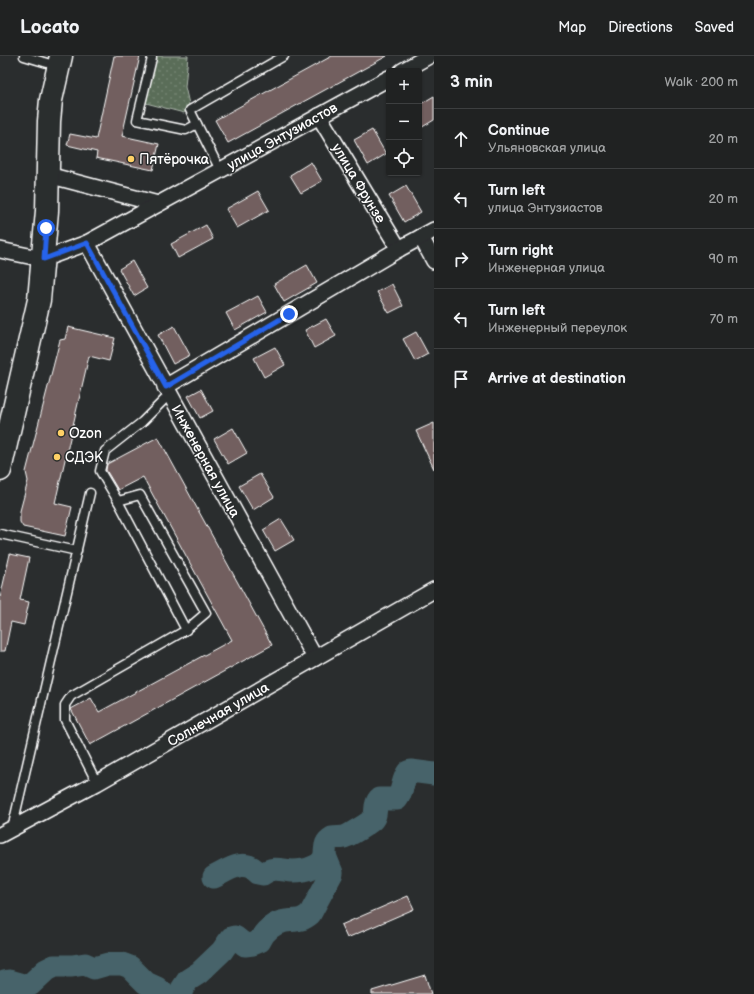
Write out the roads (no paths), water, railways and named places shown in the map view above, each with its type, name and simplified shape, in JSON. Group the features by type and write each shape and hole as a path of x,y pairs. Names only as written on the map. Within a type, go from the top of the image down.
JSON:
{"main road":[{"path":"0,470 39,300 44,259 47,211 49,121 51,100 59,61"}],"street":[{"path":"407,68 429,56"},
{"name":"улица Энтузиастов","path":"44,259 87,243 386,80"},
{"name":"улица Фрунзе","path":"319,116 399,249"},
{"path":"48,175 158,204"},
{"path":"168,391 399,249 428,234 434,261"},
{"name":"Инженерная улица","path":"87,243 315,658"},
{"path":"0,250 44,259"},
{"name":"Солнечная улица","path":"6,833 97,783 434,590"}],"lane":[{"path":"24,56 59,61"},
{"path":"220,170 190,110 280,57"},
{"path":"152,58 137,120 186,130 197,124"},
{"path":"168,391 142,422 105,451 100,471 118,501 186,630"},
{"path":"6,833 77,551 90,493"},
{"path":"97,783 65,720 65,705 71,696 186,630 206,613 140,495 118,501"},
{"path":"0,534 77,551"}],"waterway":[{"path":"214,877 231,868 242,865 253,868 258,873 263,874 274,869 298,871 313,867 323,860 328,841 332,838 346,836 373,819 376,804 379,799 397,799 408,772 411,771 434,774"},
{"path":"181,994 182,989 188,980 199,973 222,951 231,938 235,937 245,945 253,944 260,941 264,934 274,925 282,922 302,919 310,914 332,873 325,856"},
{"path":"0,986 4,982 9,981 23,985 30,985 46,970 54,966 85,964 94,968 108,964 122,964 130,967 146,983 157,988 164,994"}],"place":[{"name":"Пятёрочка","path":"131,159"},
{"name":"Ozon","path":"61,433"},
{"name":"СДЭК","path":"57,457"}]}
